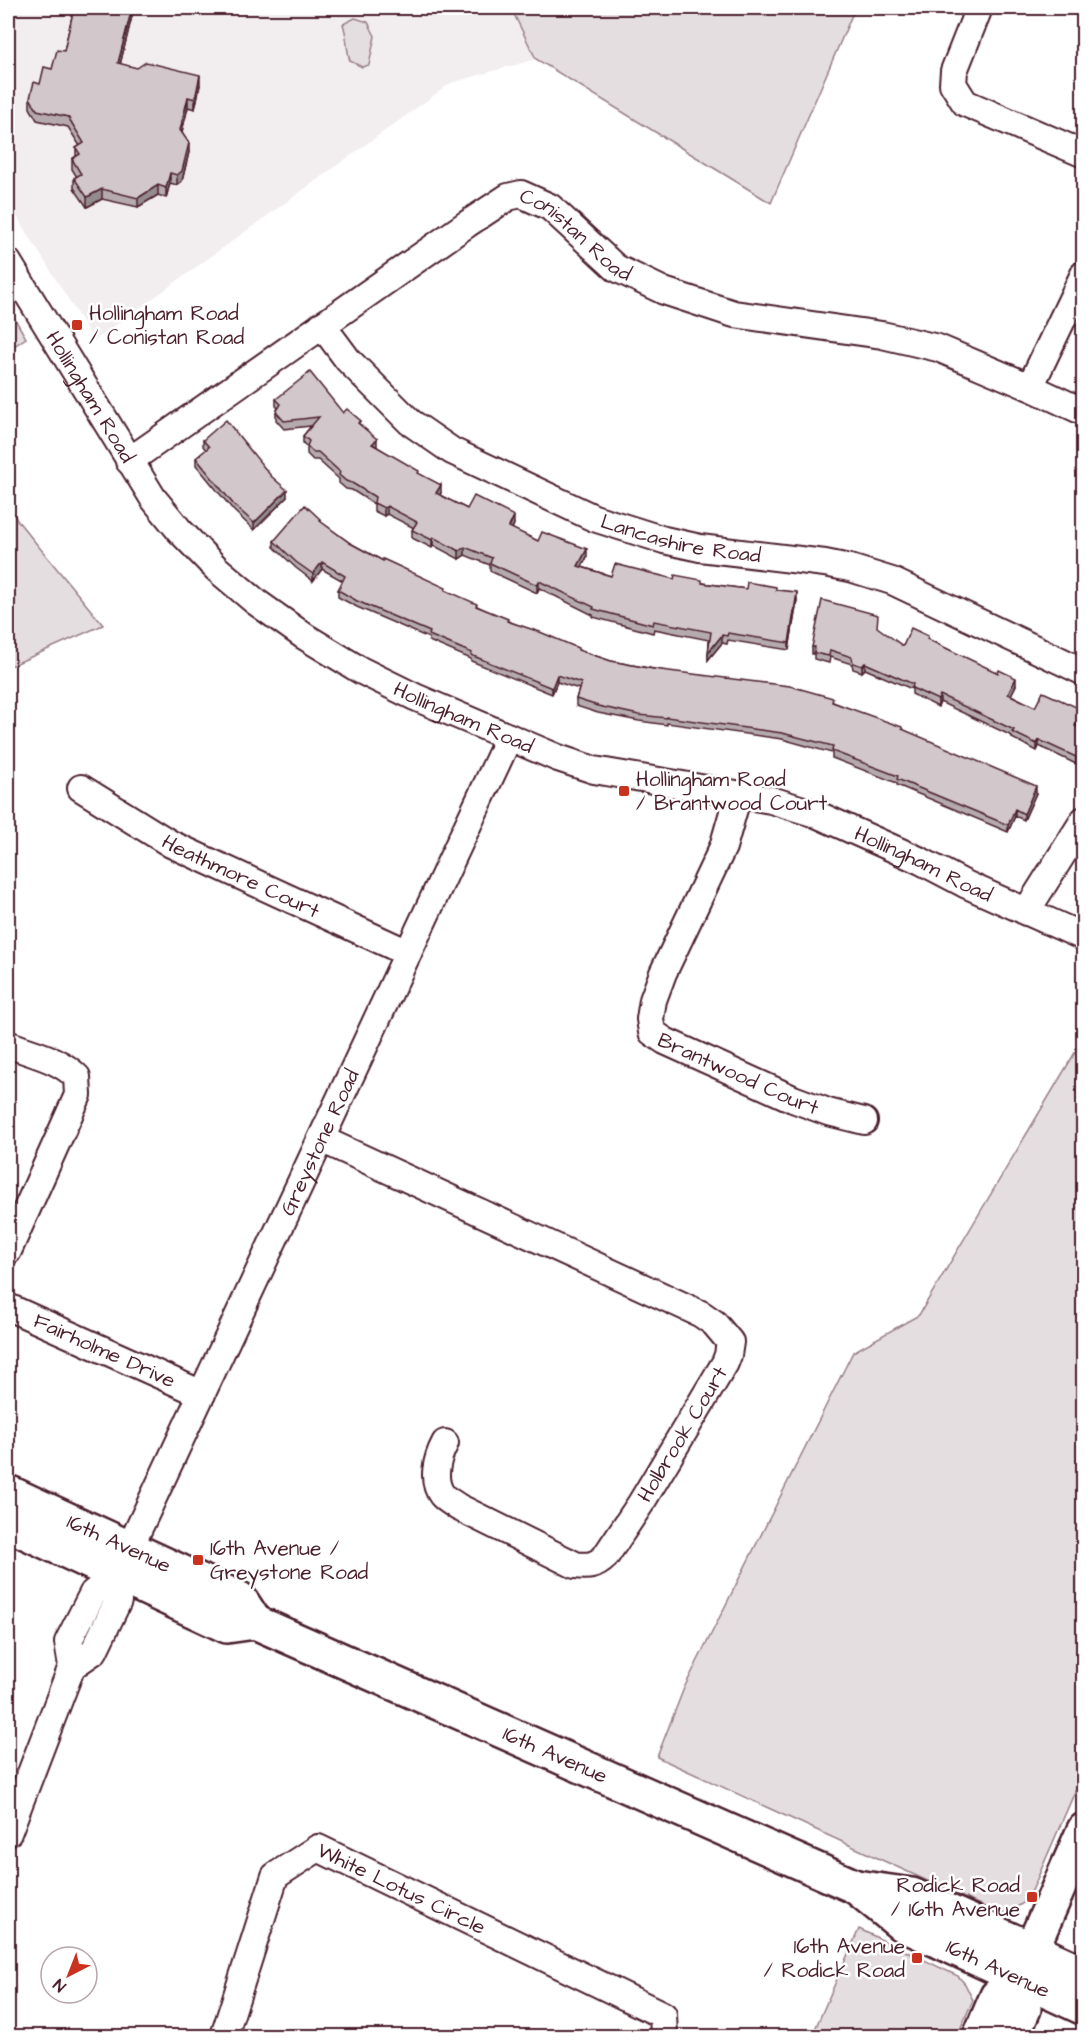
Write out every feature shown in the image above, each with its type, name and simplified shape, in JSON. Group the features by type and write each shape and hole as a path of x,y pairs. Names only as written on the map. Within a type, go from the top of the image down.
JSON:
{"main road":[{"name":"16th Avenue","path":"8,1495 10,1493 227,1626 255,1622 856,1887 900,1923 1025,1964 1083,1973"},
{"name":"16th Avenue","path":"8,1524 123,1561"},
{"path":"980,2037 998,1996 1025,1964 1083,1830"},
{"name":"16th Avenue","path":"1025,1964 1083,2008"},
{"path":"1012,2037 1024,2008 1025,1964"}],"street":[{"path":"979,8 954,71 953,84 965,103 1083,154"},
{"name":"Conistan Road","path":"129,461 508,197 521,194 550,207 616,268 664,291 734,314 882,335 938,348 1083,412"},
{"name":"Hollingham Road","path":"8,262 153,498 180,531 217,569 256,602 304,636 360,670 461,718 558,758 594,770 781,802 879,841 1083,937"},
{"path":"1030,387 1083,274"},
{"name":"Lancashire Road","path":"322,325 348,360 410,422 452,451 594,518 664,540 700,548 850,568 892,582 1083,672"},
{"name":"Greystone Road","path":"123,1561 509,737"},
{"name":"Heathmore Court","path":"81,788 171,844 408,953"},
{"name":"Brantwood Court","path":"738,795 723,847 663,973 653,1000 650,1018 652,1032 665,1041 793,1099 828,1113 864,1121"},
{"path":"1026,912 1083,820"},
{"path":"8,1044 50,1059 67,1068 77,1077 78,1095 8,1251"},
{"name":"Holbrook Court","path":"321,1139 701,1314 719,1328 730,1342 725,1363 641,1503 598,1564 575,1565 458,1507 443,1496 437,1483 436,1468 445,1443"},
{"name":"Fairholme Drive","path":"8,1307 202,1394"},
{"path":"8,1833 72,1666 94,1651 118,1601 123,1561"},
{"name":"White Lotus Circle","path":"224,2037 275,1876 318,1848 663,2015 664,2037"}],"shaded area":[{"path":"8,8 511,8 536,59 451,83 94,341 8,202"},
{"path":"511,8 855,8 771,203 536,59"},
{"path":"355,18 368,22 375,36 369,65 362,67 350,61 343,24"},
{"path":"8,307 26,338 8,350"},
{"path":"8,503 17,520 103,625 8,667"},
{"path":"1083,1039 1083,1773 1028,1900 1007,1913 991,1910 657,1757 684,1688 853,1352 919,1315"},
{"path":"859,1929 958,1976 973,2000 957,2036 812,2036"}],"building":[{"path":"74,8 132,8 118,63 137,68 146,62 200,75 195,99 188,97 180,130 189,143 182,171 177,175 170,173 166,188 158,185 138,198 102,189 87,197 74,178 81,174 72,159 80,154 76,148 84,143 68,117 37,110 30,98 34,82 40,84 44,67 52,69 57,50 64,51"},
{"path":"310,372 343,413 347,409 361,421 358,423 377,439 372,444 441,485 436,493 467,509 474,496 514,516 509,527 538,541 542,532 587,549 578,566 611,576 615,564 674,579 675,575 702,580 702,583 746,589 747,582 776,587 776,590 797,592 789,643 728,633 727,636 722,635 708,653 711,632 654,621 653,625 593,609 594,607 539,581 537,585 490,563 492,558 465,547 459,551 433,537 432,540 412,530 417,522 387,506 384,508 374,503 375,497 346,481 339,475 340,472 318,452 313,452 307,446 309,441 303,436 319,417 284,421 276,412 281,404 276,399"},
{"path":"226,420 271,476 287,490 254,523 234,505 196,458 209,447 203,440"},
{"path":"305,505 320,521 350,543 383,561 383,559 446,588 445,590 477,604 476,606 508,619 507,621 540,632 578,648 578,650 611,661 653,669 790,686 833,698 832,702 902,727 902,729 1036,786 1024,814 1015,809 1008,825 897,779 898,776 832,751 833,746 782,733 639,715 576,699 581,683 557,675 552,688 471,655 472,653 429,635 430,632 357,601 338,590 345,576 322,562 313,574 296,562 274,541"},
{"path":"822,600 878,615 877,627 903,646 911,628 928,636 927,639 998,673 999,670 1016,678 1008,694 1035,707 1043,692 1083,710 1075,726 1083,730 1083,741 1076,757 1039,740 1037,744 1012,732 1014,730 940,695 938,700 912,688 913,684 865,663 862,666 853,663 852,657 830,650 829,656 814,653 815,647 812,647"}],"place":[{"name":"Hollingham Road / Conistan Road","path":"77,325"},
{"name":"Hollingham Road / Brantwood Court","path":"624,791"},
{"name":"16th Avenue / Greystone Road","path":"198,1560"},
{"name":"Rodick Road / 16th Avenue","path":"1032,1897"},
{"name":"16th Avenue / Rodick Road","path":"917,1958"}]}
